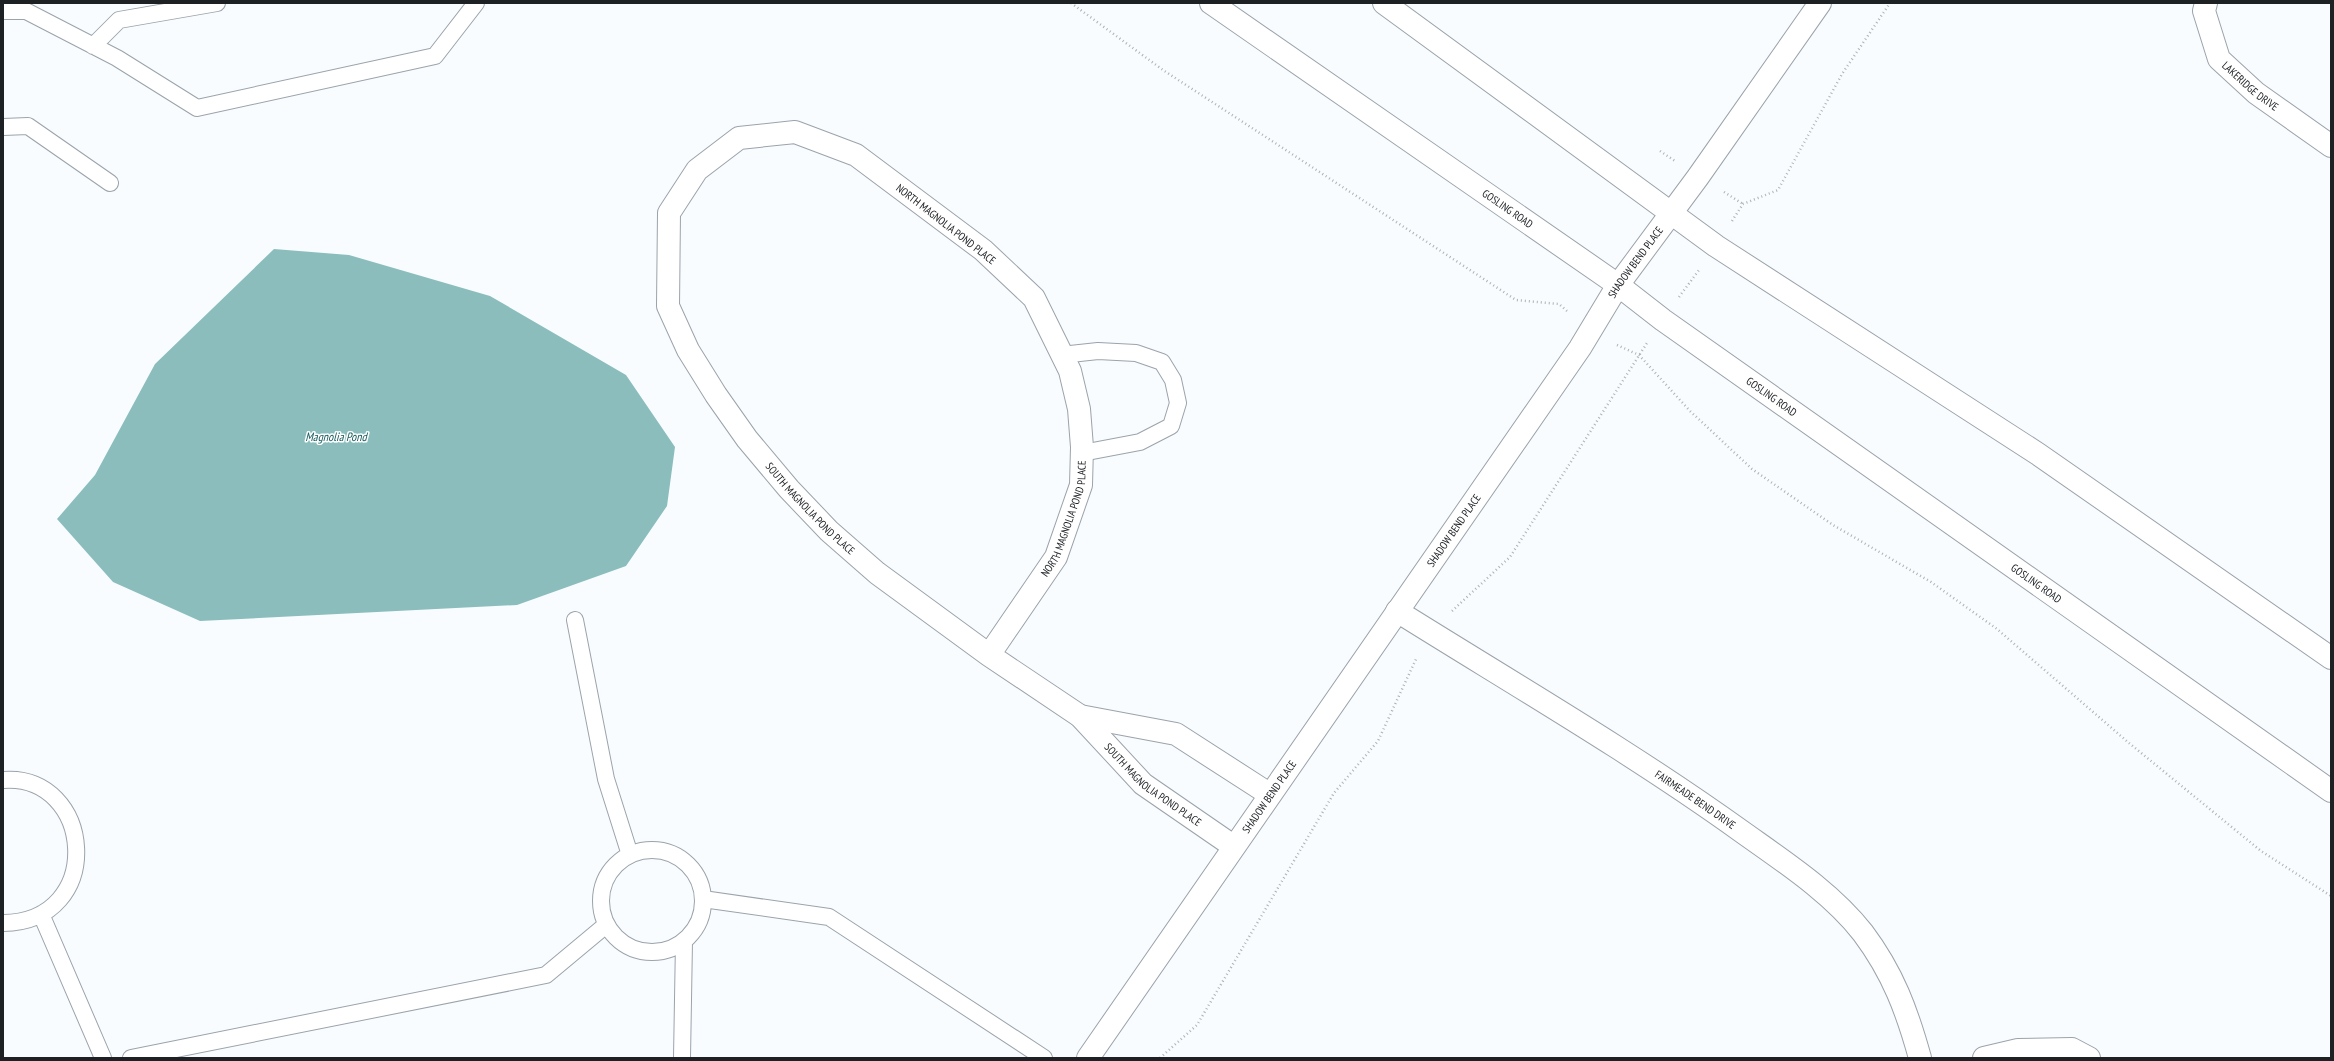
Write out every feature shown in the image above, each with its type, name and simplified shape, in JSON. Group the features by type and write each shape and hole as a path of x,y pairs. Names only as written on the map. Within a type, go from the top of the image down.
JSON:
{"street":[{"name":"GOSLING ROAD","path":"1211,3 1618,285 1663,320 2331,791"},
{"path":"1384,3 1669,214 2038,454 2331,658"},
{"name":"SHADOW BEND PLACE","path":"1088,1058 1233,846 1591,331 1618,285 1669,214 1698,177 1820,3"},
{"name":"LAKERIDGE DRIVE","path":"2206,3 2204,11 2219,59 2256,93 2331,146"},
{"name":"NORTH MAGNOLIA POND PLACE","path":"670,213 697,170 739,138 795,132 856,155 984,250 1034,298 1070,371 1080,409 1082,453 1081,485 1056,557 989,655"},
{"name":"SOUTH MAGNOLIA POND PLACE","path":"670,213 668,306 688,350 747,439 789,489 829,531 877,573 989,655 1080,716 1143,784 1233,846"},
{"name":"FAIRMEADE BEND DRIVE","path":"1397,611 1701,802 1785,862 1833,902 1862,932 1888,970 1908,1014 1920,1058"},
{"name":"SOUTH MAGNOLIA POND PLACE","path":"1080,716 1176,734 1269,794"},
{"path":"1984,1058 2018,1050 2072,1049 2089,1058"}],"lane":[{"path":"93,46 119,20 217,3"},
{"path":"3,11 26,11 117,58 197,108 435,56 476,3"},
{"path":"3,127 28,126 110,183"},
{"path":"1061,355 1098,351 1136,353 1162,362 1173,380 1178,403 1171,426 1140,442 1082,453"},
{"path":"575,620 606,779 630,855"},
{"path":"3,780 32,784 52,796 67,813 76,835 77,858 72,880 59,900 41,914 19,923 3,923"},
{"path":"652,851 662,851 678,857 690,868 699,882 703,899 701,916 693,931 684,941 665,951 648,953 631,949 617,939 606,925 602,909 601,893 606,878 617,864 630,855 652,851"},
{"path":"703,899 829,917 1044,1058"},
{"path":"41,914 103,1058"},
{"path":"131,1058 546,975 606,925"},
{"path":"682,1058 684,941"}],"path":[{"path":"1071,3 1163,70 1516,300 1559,304 1591,331 1639,355 1690,411 1752,469 1833,525 1931,582 1997,629 2129,743 2261,851 2331,896"},
{"path":"1160,1058 1197,1025 1334,793 1378,741 1430,631 1510,557 1639,355 1716,246 1743,204 1778,190 1842,74 1890,3"}],"water":[{"name":"Magnolia Pond","path":"274,249 349,255 490,296 626,375 675,447 667,506 626,566 517,605 200,621 113,582 57,519 95,475 155,364"}]}
